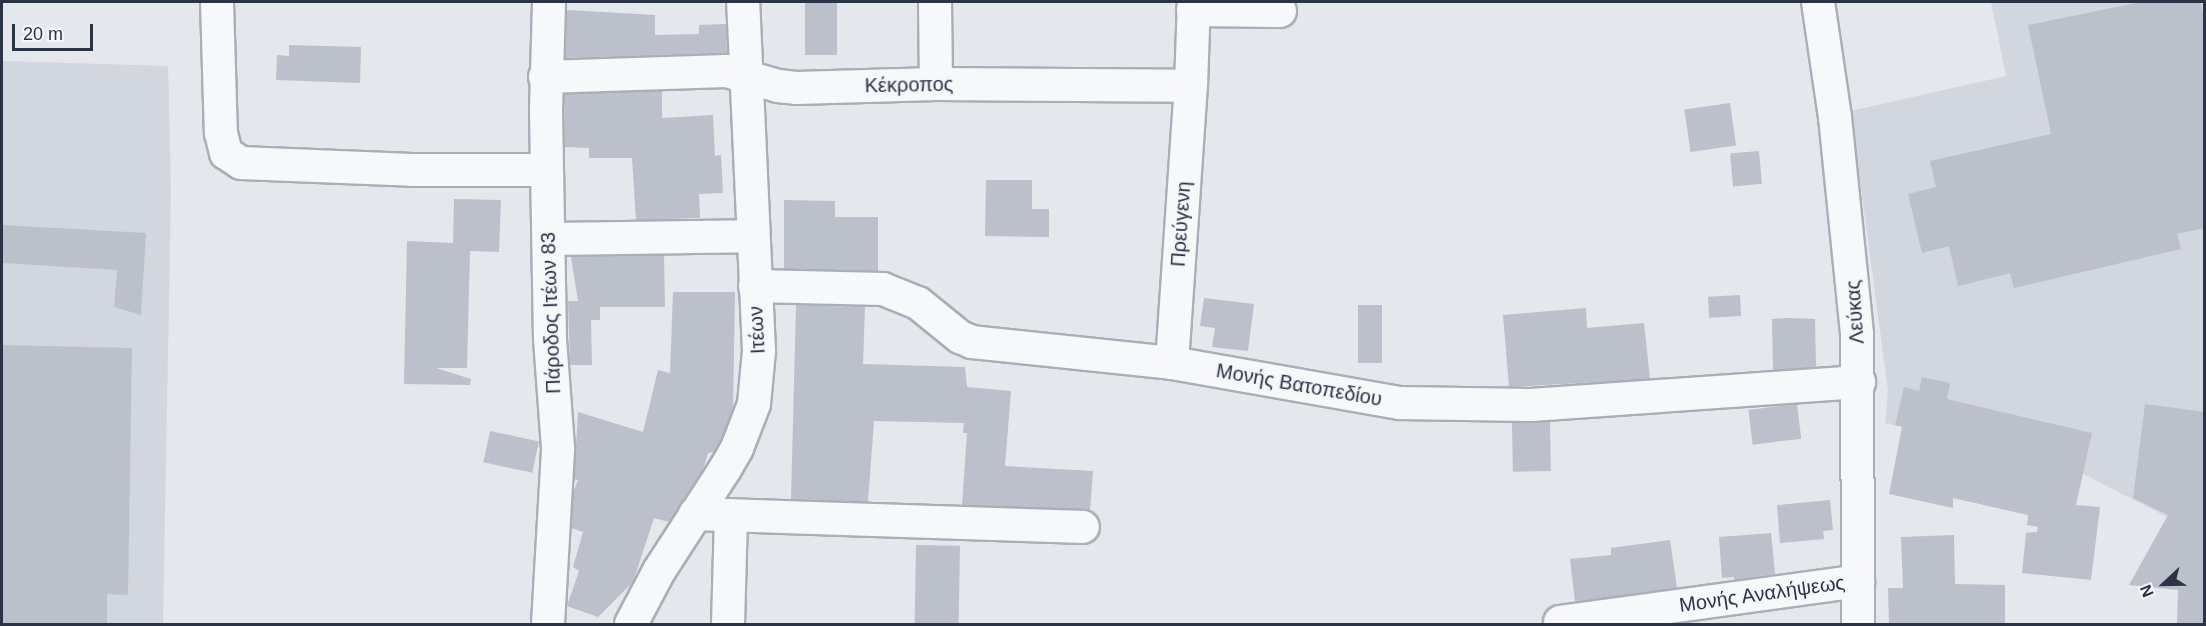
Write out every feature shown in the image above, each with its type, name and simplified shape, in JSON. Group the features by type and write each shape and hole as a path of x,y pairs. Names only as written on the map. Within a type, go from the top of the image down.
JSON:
{"street":[{"path":"217,2 220,133 226,153 241,163 412,170 547,170"},
{"name":"Πάροδος Ιτέων 83","path":"548,624 558,460 550,339 545,77 549,2"},
{"name":"Ιτέων","path":"631,624 659,571 737,448 754,404 759,351 743,2"},
{"path":"935,2 936,84"},
{"name":"Λεύκας","path":"1818,2 1833,99 1852,271 1859,382 1858,624"},
{"path":"1191,86 1194,6 1280,11"},
{"name":"Κέκροπος","path":"545,77 726,71 778,86 796,88 936,84 1191,86"},
{"name":"Πρεύγενη","path":"1172,363 1191,86"},
{"path":"549,239 752,236"},
{"name":"Μονής Βατοπεδίου","path":"755,286 883,290 918,303 960,337 972,342 1172,363 1400,403 1531,405 1859,382"},
{"path":"694,514 1083,527"},
{"path":"728,624 730,515"},
{"name":"Μονής Αναλήψεως","path":"1560,622 1858,581"}],"shaded area":[{"path":"1991,2 2204,2 2204,536 2066,465 1885,423 1888,391 1851,111 2006,76"},
{"path":"2,61 168,66 171,189 163,624 2,624"}],"building":[{"path":"805,2 837,2 837,55 805,55"},
{"path":"2141,2 2200,2 2205,21 2205,228 2177,234 2181,249 2014,288 2010,273 1958,286 1949,246 1922,253 1908,194 1936,187 1930,161 2051,134 2028,25"},
{"path":"567,10 655,15 655,35 699,34 699,25 726,24 727,53 565,58"},
{"path":"289,45 361,47 360,83 276,80 277,55 289,56"},
{"path":"662,91 662,118 713,115 715,156 721,155 723,193 699,194 700,218 636,220 632,158 589,158 589,148 565,147 564,94"},
{"path":"1730,103 1736,146 1690,152 1684,109"},
{"path":"1759,151 1762,184 1733,186 1730,154"},
{"path":"986,180 1032,180 1032,209 1049,209 1049,237 985,236"},
{"path":"454,199 501,200 499,252 470,251 467,368 436,368 471,379 470,385 404,384 407,241 453,243"},
{"path":"784,200 835,201 835,217 878,217 878,271 784,269"},
{"path":"2,225 146,233 141,315 114,307 117,270 2,263"},
{"path":"664,255 665,307 600,307 600,320 591,320 592,365 570,365 568,301 578,301 571,257"},
{"path":"673,292 735,292 733,409 721,440 714,452 708,453 703,470 669,522 654,518 633,582 598,617 567,606 579,571 573,567 583,532 571,528 573,493 578,480 574,479 578,412 643,432 658,370 670,373"},
{"path":"1740,295 1741,316 1709,318 1708,297"},
{"path":"1204,298 1254,304 1248,351 1212,347 1215,328 1200,326"},
{"path":"796,305 865,307 863,364 965,367 967,387 1011,391 1005,466 1093,471 1090,511 962,505 967,433 963,433 964,423 874,421 868,502 791,499"},
{"path":"1358,305 1382,305 1382,363 1358,363"},
{"path":"1586,308 1587,328 1644,323 1650,379 1509,387 1503,315"},
{"path":"1772,319 1815,319 1816,367 1773,370"},
{"path":"2,345 132,348 128,595 107,594 107,624 2,624"},
{"path":"1922,377 1950,383 1947,399 2092,433 2076,505 2100,507 2091,580 2022,573 2026,533 2037,532 2038,527 2027,525 2028,515 1953,498 1953,508 1889,494 1902,427 1895,425 1904,387 1919,391"},
{"path":"1797,404 1801,439 1753,445 1748,410"},
{"path":"2145,404 2205,412 2205,624 2177,624 2178,590 2129,585 2168,515 2133,498"},
{"path":"1550,422 1551,471 1513,472 1512,423"},
{"path":"490,431 539,441 532,473 483,462"},
{"path":"1830,500 1833,530 1823,531 1824,539 1780,543 1777,505"},
{"path":"1771,533 1775,574 1734,580 1734,577 1722,578 1719,537"},
{"path":"1954,535 1955,584 2005,585 2005,624 1889,624 1888,588 1903,588 1901,537"},
{"path":"1670,540 1677,588 1575,602 1570,559 1611,555 1611,548"},
{"path":"916,545 960,546 959,624 915,623"}]}
